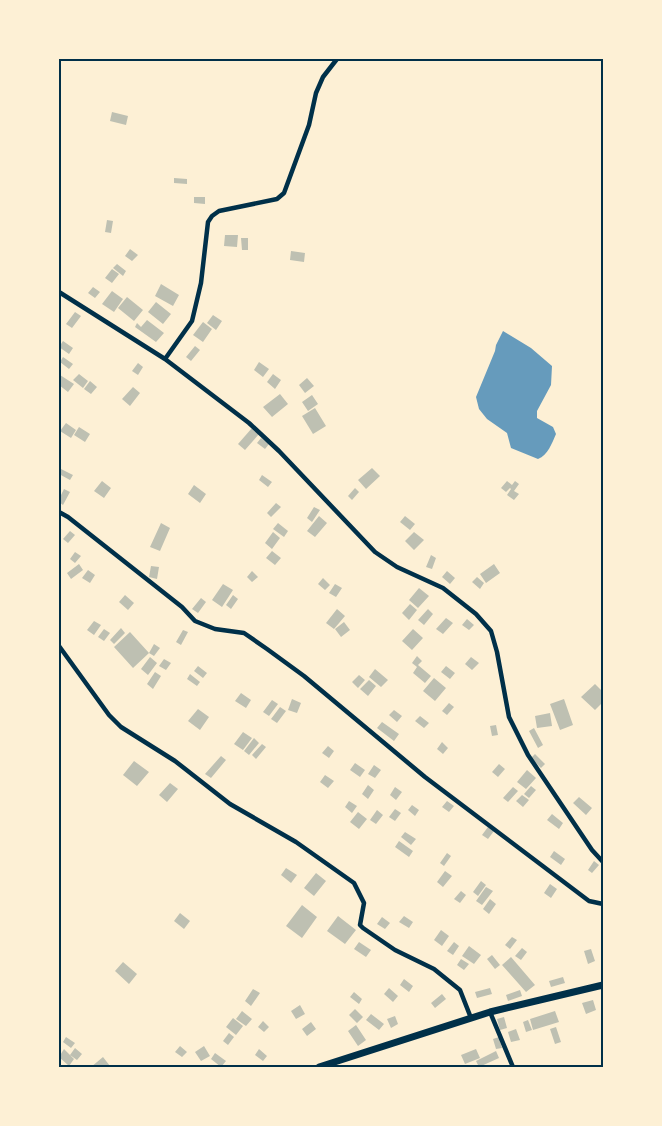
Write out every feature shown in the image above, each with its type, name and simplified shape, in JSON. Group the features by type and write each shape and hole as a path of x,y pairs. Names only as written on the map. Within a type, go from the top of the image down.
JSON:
{"main road":[{"path":"319,1067 490,1012 603,985"}],"street":[{"path":"166,359 192,321 202,283 208,222 219,211 277,199 284,192 309,125 316,93 323,77 337,59"},
{"path":"59,292 166,359 249,422 375,552 397,567 443,588 476,614 491,632 497,652 509,718 524,747 592,850 603,862"},
{"path":"59,512 68,517 182,607 195,621 215,629 244,633 267,649 304,676 424,777 589,901 603,904"},
{"path":"59,646 109,714 121,727 175,761 230,804 296,842 354,883 364,903 360,925 395,950 434,968 460,990 471,1018"},
{"path":"490,1012 513,1067"}],"water":[{"path":"503,331 531,348 552,366 551,385 537,411 537,418 553,427 556,434 547,452 538,459 511,448 507,433 487,419 479,409 476,397"}],"building":[{"path":"112,112 128,116 126,125 110,121"},
{"path":"174,178 187,179 187,184 174,183"},
{"path":"194,197 205,197 205,204 194,203"},
{"path":"107,220 113,221 111,233 105,232"},
{"path":"225,235 238,235 237,247 224,246"},
{"path":"241,238 248,238 248,250 242,250"},
{"path":"130,249 138,255 132,261 125,256"},
{"path":"291,251 305,253 304,262 290,260"},
{"path":"117,264 126,271 123,276 113,268"},
{"path":"112,269 119,274 112,283 105,278"},
{"path":"161,284 179,295 173,306 155,296"},
{"path":"93,287 100,292 95,298 88,293"},
{"path":"112,291 123,299 114,312 102,304"},
{"path":"127,297 143,310 134,321 118,308"},
{"path":"156,302 171,314 163,324 148,312"},
{"path":"75,312 81,316 72,328 66,324"},
{"path":"213,315 222,321 216,330 207,323"},
{"path":"147,320 164,333 156,342 135,327 137,323 141,327"},
{"path":"203,322 212,329 203,342 193,335"},
{"path":"63,341 73,348 69,354 59,347"},
{"path":"195,346 200,350 191,361 186,357"},
{"path":"63,357 73,364 69,369 60,362"},
{"path":"259,362 269,369 263,377 254,370"},
{"path":"138,363 143,367 138,375 132,371"},
{"path":"79,374 88,381 83,388 73,380"},
{"path":"273,374 281,380 275,389 267,382"},
{"path":"60,375 74,384 68,392 59,385"},
{"path":"307,378 314,386 305,393 299,385"},
{"path":"90,381 97,387 91,394 84,389"},
{"path":"133,387 140,393 130,406 122,399"},
{"path":"280,394 288,404 272,417 263,407"},
{"path":"312,395 318,404 308,411 302,402"},
{"path":"315,408 326,426 313,434 302,416"},
{"path":"66,423 76,430 71,438 60,431"},
{"path":"79,427 90,434 85,442 74,435"},
{"path":"252,428 259,434 245,450 238,444"},
{"path":"261,438 269,444 265,449 257,443"},
{"path":"372,468 380,476 366,489 358,480"},
{"path":"61,469 73,475 70,480 59,474"},
{"path":"262,475 272,482 268,487 259,480"},
{"path":"102,481 111,488 104,498 94,491"},
{"path":"507,481 512,485 515,481 519,484 514,491 519,494 514,500 507,495 510,488 506,492 501,488"},
{"path":"194,485 206,494 200,503 188,494"},
{"path":"355,488 359,492 352,500 348,496"},
{"path":"64,489 70,492 63,505 59,502 59,499"},
{"path":"276,503 281,507 271,517 267,513"},
{"path":"314,507 320,510 312,522 307,518"},
{"path":"319,516 327,523 315,537 307,531"},
{"path":"405,516 415,524 410,530 400,522"},
{"path":"161,523 170,528 160,551 150,547"},
{"path":"278,523 288,531 284,537 273,529"},
{"path":"70,531 75,535 68,543 63,539"},
{"path":"273,532 280,538 272,549 265,543"},
{"path":"414,532 424,540 414,550 405,541"},
{"path":"272,551 281,558 275,565 266,558"},
{"path":"75,552 81,556 75,563 70,559"},
{"path":"431,555 436,558 432,569 426,567"},
{"path":"79,564 83,570 71,579 67,573"},
{"path":"494,564 500,573 486,583 480,574"},
{"path":"151,566 159,567 157,579 149,577"},
{"path":"88,570 95,575 90,583 82,578"},
{"path":"252,571 258,577 252,582 247,577"},
{"path":"447,571 455,578 450,584 442,577"},
{"path":"477,577 484,583 480,589 472,582"},
{"path":"323,578 330,585 325,590 318,584"},
{"path":"223,584 233,590 222,607 212,600"},
{"path":"335,584 342,588 336,597 329,593"},
{"path":"419,588 429,596 418,608 409,600"},
{"path":"125,595 134,603 128,610 119,602"},
{"path":"233,595 238,599 231,609 226,605"},
{"path":"201,598 206,602 198,613 192,609"},
{"path":"410,604 417,610 409,620 402,613"},
{"path":"337,609 345,616 334,629 326,623"},
{"path":"428,609 433,614 424,625 418,620"},
{"path":"446,618 453,623 443,634 436,629"},
{"path":"467,619 474,625 469,630 462,625"},
{"path":"94,621 101,625 94,635 87,630"},
{"path":"344,622 350,630 341,637 335,629"},
{"path":"121,628 125,633 114,644 110,640"},
{"path":"104,629 110,633 104,641 98,637"},
{"path":"413,629 423,638 412,650 402,641"},
{"path":"183,630 188,632 181,645 176,642"},
{"path":"130,632 149,653 133,668 114,647"},
{"path":"154,644 160,648 154,656 149,653"},
{"path":"417,656 422,661 418,665 431,676 425,683 413,673 417,667 412,663"},
{"path":"150,657 157,663 148,675 141,669"},
{"path":"471,657 479,663 472,670 465,664"},
{"path":"164,659 171,663 166,670 159,666"},
{"path":"198,666 207,673 203,678 194,671"},
{"path":"446,666 455,673 450,679 441,672"},
{"path":"375,669 388,680 381,687 369,677"},
{"path":"155,672 161,676 153,689 147,684"},
{"path":"190,674 200,682 197,686 187,679"},
{"path":"359,675 365,680 358,688 352,682"},
{"path":"434,678 446,688 435,701 423,691"},
{"path":"369,680 376,686 368,696 360,689"},
{"path":"595,684 603,692 603,702 595,710 581,697"},
{"path":"241,693 251,700 246,708 235,701"},
{"path":"292,699 301,703 297,713 288,710"},
{"path":"564,699 573,725 560,730 550,704"},
{"path":"272,700 278,704 269,716 263,712"},
{"path":"449,703 454,707 447,715 442,711"},
{"path":"280,707 286,711 277,723 271,719"},
{"path":"198,709 209,717 200,730 188,721"},
{"path":"394,710 402,716 397,722 389,715"},
{"path":"550,713 552,726 537,728 535,716"},
{"path":"420,716 429,723 424,728 415,721"},
{"path":"382,722 399,734 394,741 377,728"},
{"path":"496,725 498,735 492,736 490,726"},
{"path":"534,728 543,745 538,748 529,731"},
{"path":"243,732 252,738 243,750 234,744"},
{"path":"254,738 259,743 249,755 244,751"},
{"path":"442,742 448,748 443,754 437,749"},
{"path":"262,744 266,747 256,759 252,755"},
{"path":"328,746 334,751 329,758 322,753"},
{"path":"535,754 545,764 541,768 531,758"},
{"path":"221,756 226,760 211,778 205,774"},
{"path":"134,761 149,772 137,786 123,775"},
{"path":"355,763 365,770 360,777 350,770"},
{"path":"499,764 505,769 498,777 492,772"},
{"path":"374,765 381,770 375,778 368,774"},
{"path":"527,770 536,778 526,789 517,782"},
{"path":"325,775 334,781 328,788 320,782"},
{"path":"170,783 178,789 167,802 159,795"},
{"path":"368,785 374,790 368,799 362,794"},
{"path":"531,786 536,790 529,798 524,794"},
{"path":"395,787 402,792 396,800 390,795"},
{"path":"513,787 518,791 508,802 503,798"},
{"path":"522,795 529,800 523,807 516,801"},
{"path":"579,797 592,808 586,815 573,803"},
{"path":"349,801 357,806 352,813 345,807"},
{"path":"447,801 454,806 449,812 442,807"},
{"path":"412,805 419,810 415,816 408,810"},
{"path":"395,809 401,813 395,821 389,817"},
{"path":"377,810 383,815 376,824 370,820"},
{"path":"358,812 367,819 359,829 350,822"},
{"path":"552,814 563,823 559,829 547,820"},
{"path":"488,827 494,831 488,839 482,835"},
{"path":"405,832 416,839 411,845 401,837"},
{"path":"399,841 413,851 409,857 395,847"},
{"path":"554,851 565,859 561,865 550,857"},
{"path":"447,853 451,856 444,866 440,863"},
{"path":"594,861 599,865 592,873 588,870"},
{"path":"286,868 297,875 291,883 281,875"},
{"path":"445,871 452,876 443,887 437,882"},
{"path":"316,873 326,881 314,896 304,888"},
{"path":"481,881 486,885 478,896 473,892"},
{"path":"550,884 557,889 551,898 544,893"},
{"path":"486,887 493,891 482,905 476,901"},
{"path":"461,891 466,895 460,903 454,899"},
{"path":"490,899 496,904 489,914 483,909"},
{"path":"302,905 317,917 302,938 286,926"},
{"path":"180,913 190,921 184,929 174,921"},
{"path":"338,916 356,930 345,944 327,931"},
{"path":"404,916 413,922 409,928 399,922"},
{"path":"382,917 390,923 385,929 377,924"},
{"path":"441,930 449,936 442,946 434,940"},
{"path":"512,937 517,940 510,949 505,945"},
{"path":"359,942 371,950 366,957 354,949"},
{"path":"454,942 459,946 453,955 447,951"},
{"path":"469,946 481,955 474,964 462,956"},
{"path":"522,948 527,952 521,960 515,956"},
{"path":"591,949 595,961 588,964 584,951"},
{"path":"492,955 500,965 495,969 487,959"},
{"path":"511,957 535,985 526,992 502,965"},
{"path":"461,959 469,964 464,970 457,965"},
{"path":"123,962 137,974 129,984 115,971"},
{"path":"563,977 565,983 551,987 549,981"},
{"path":"404,979 413,986 409,992 400,985"},
{"path":"389,988 398,996 393,1002 384,994"},
{"path":"490,988 492,994 477,998 475,992"},
{"path":"253,989 260,993 251,1006 245,1001"},
{"path":"520,990 522,996 508,1001 506,995"},
{"path":"354,992 362,999 359,1004 350,997"},
{"path":"442,994 446,999 435,1008 431,1003"},
{"path":"593,1000 596,1010 586,1014 582,1003"},
{"path":"300,1005 305,1014 296,1019 291,1011"},
{"path":"355,1009 363,1017 357,1023 349,1015"},
{"path":"242,1011 252,1019 246,1026 236,1019"},
{"path":"555,1011 559,1022 533,1030 530,1019"},
{"path":"371,1014 384,1024 379,1030 366,1020"},
{"path":"395,1016 398,1024 391,1028 387,1019"},
{"path":"504,1017 507,1028 500,1030 497,1019"},
{"path":"233,1018 243,1026 236,1035 226,1027"},
{"path":"528,1020 532,1030 526,1032 523,1022"},
{"path":"263,1021 269,1027 264,1032 258,1027"},
{"path":"311,1022 316,1029 307,1036 302,1029"},
{"path":"356,1025 366,1040 358,1046 348,1031"},
{"path":"556,1027 561,1042 555,1044 550,1029"},
{"path":"516,1029 520,1040 511,1042 508,1032"},
{"path":"229,1033 234,1037 228,1045 223,1041"},
{"path":"66,1037 75,1043 71,1048 63,1042"},
{"path":"499,1037 502,1048 496,1049 493,1039"},
{"path":"180,1046 187,1052 182,1057 175,1052"},
{"path":"204,1046 210,1056 201,1061 195,1052"},
{"path":"75,1048 82,1054 77,1060 70,1055"},
{"path":"64,1049 74,1059 69,1066 59,1057"},
{"path":"259,1049 267,1056 263,1061 255,1055"},
{"path":"476,1049 480,1058 465,1064 461,1055"},
{"path":"496,1051 499,1058 479,1067 476,1061"},
{"path":"215,1053 226,1061 221,1067 211,1059"},
{"path":"103,1057 110,1066 91,1067"}]}
